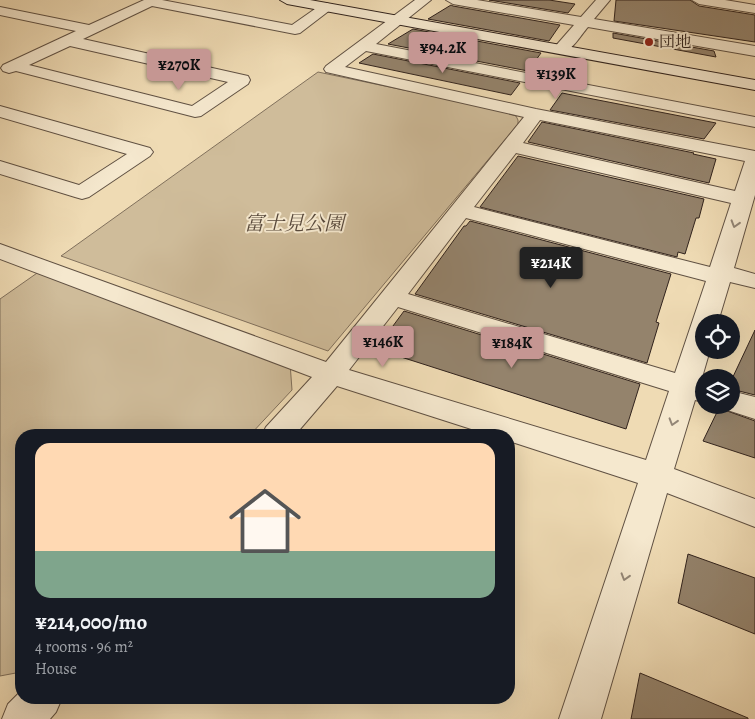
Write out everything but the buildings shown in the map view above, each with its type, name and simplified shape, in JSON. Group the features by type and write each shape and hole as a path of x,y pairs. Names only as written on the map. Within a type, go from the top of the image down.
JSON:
{"street":[{"path":"287,0 755,84"},
{"path":"424,0 332,69 536,114 755,157"},
{"path":"453,0 755,51"},
{"path":"561,49 603,0"},
{"path":"699,0 755,9"},
{"path":"7,69 153,1 295,30 327,7"},
{"path":"0,11 92,30"},
{"path":"7,69 195,112 242,80 70,41"},
{"path":"364,46 755,122"},
{"path":"0,111 144,152 82,193 0,167"},
{"path":"282,429 331,374 536,114"},
{"path":"511,146 748,192"},
{"path":"707,314 748,192 755,161"},
{"path":"461,210 720,275 755,280"},
{"path":"0,251 331,374 506,429"},
{"path":"392,298 694,389"},
{"path":"580,719 656,476 694,389 699,359"},
{"path":"740,404 755,408"},
{"path":"515,432 656,476 755,513"},
{"path":"23,719 37,704"}],"green space":[{"name":"富士見公園","path":"318,72 499,110 516,116 518,120 518,124 328,351 61,256"},
{"path":"40,271 290,363 292,390 256,429 15,429 15,673 0,676 0,299"}],"place":[{"name":"団地","path":"649,42"}]}
